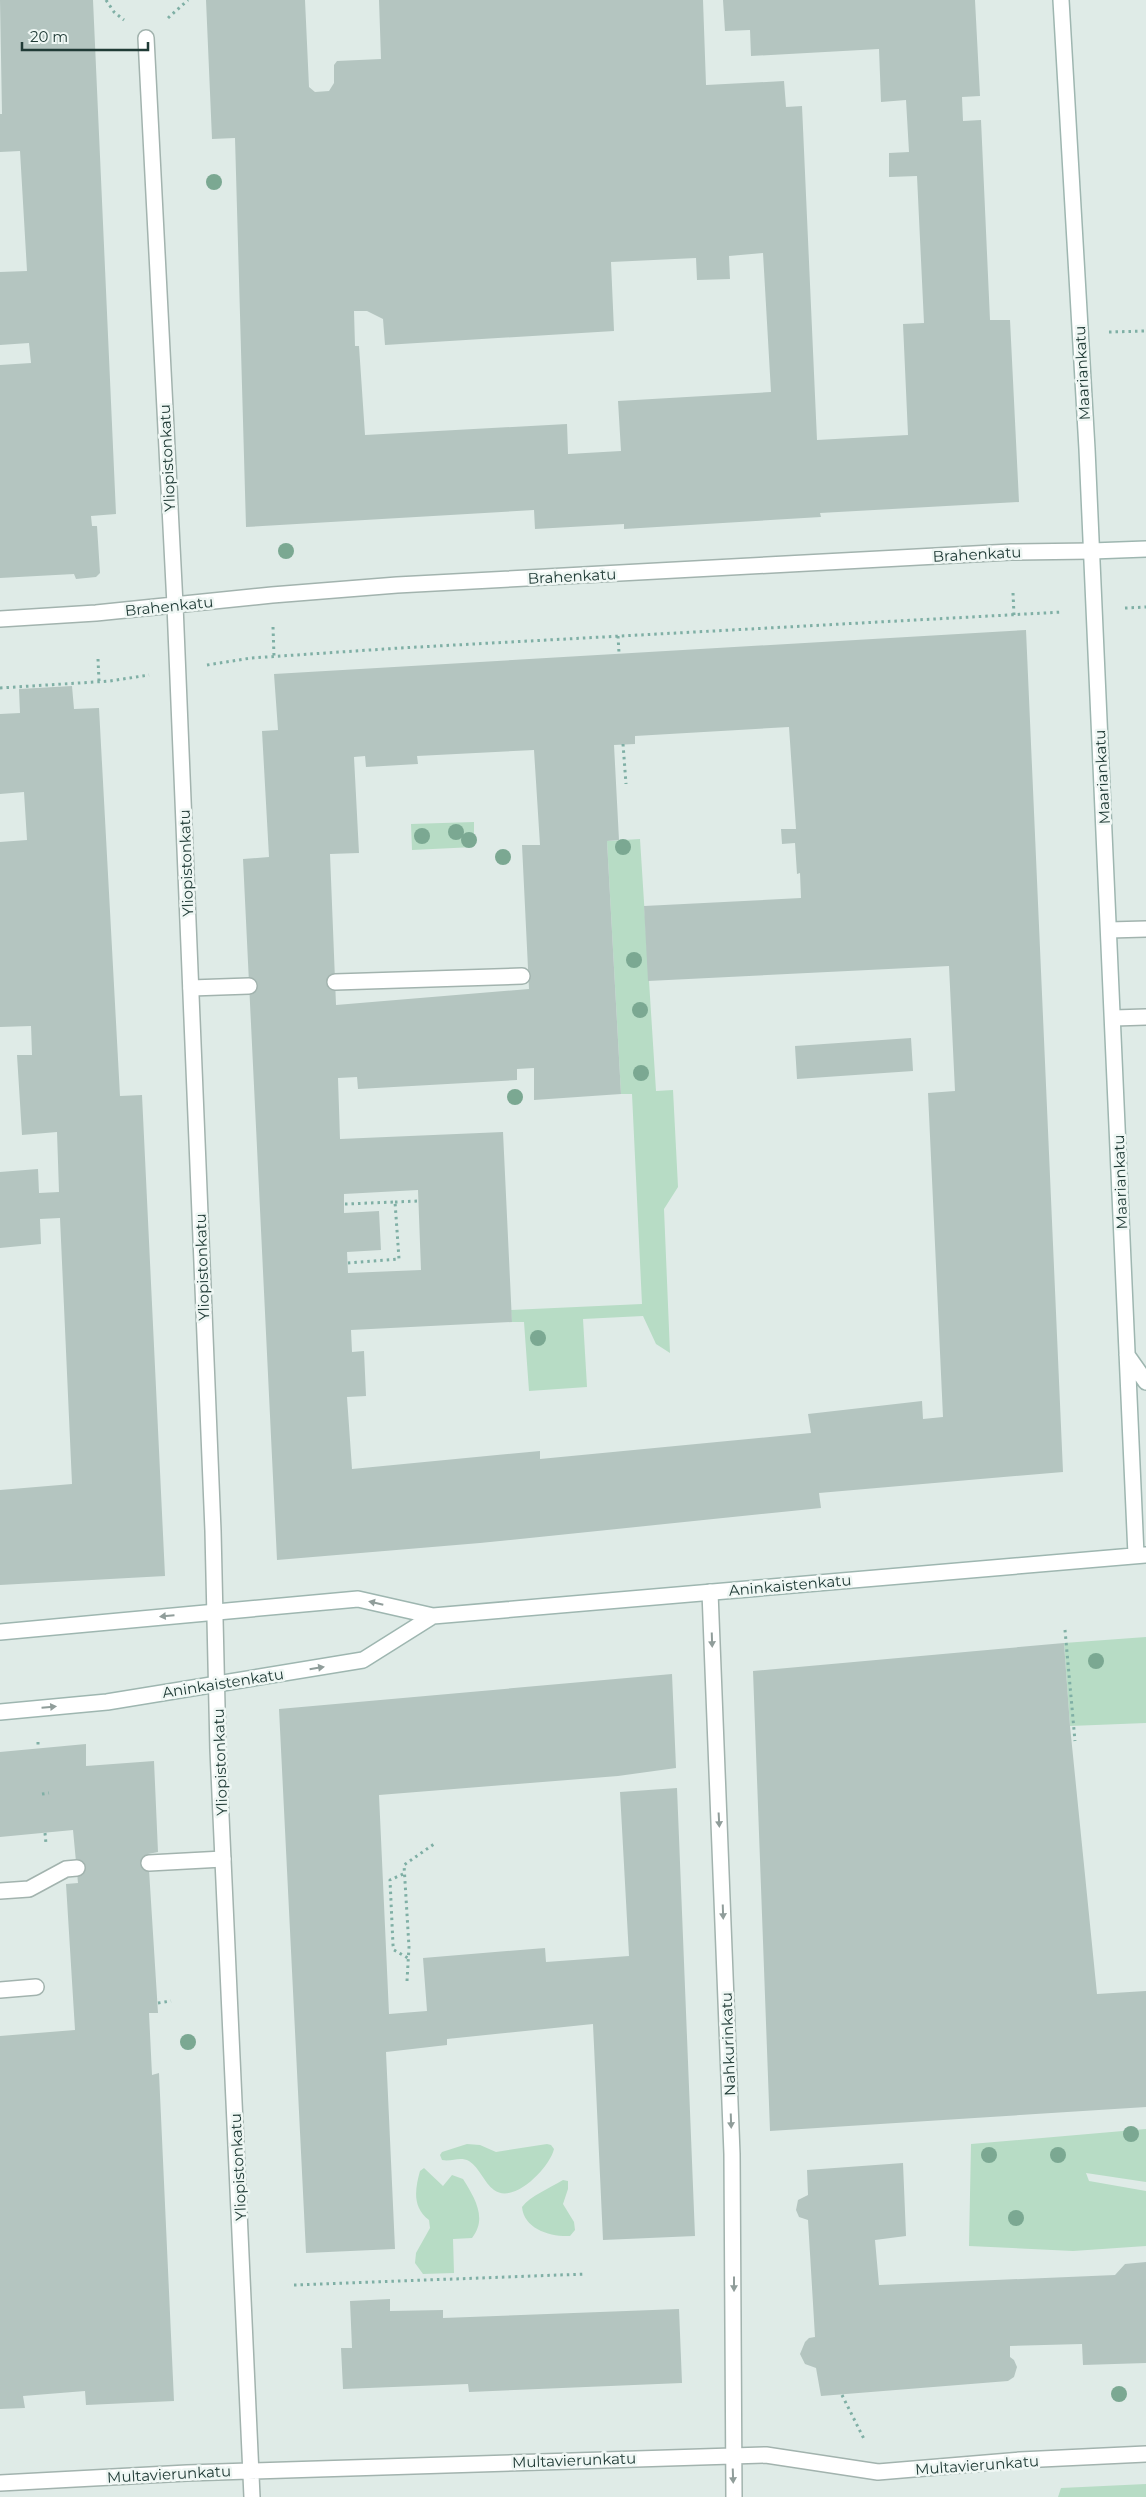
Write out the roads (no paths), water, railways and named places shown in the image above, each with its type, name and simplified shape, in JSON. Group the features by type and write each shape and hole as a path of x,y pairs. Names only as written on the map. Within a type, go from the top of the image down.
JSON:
{"street":[{"name":"Maariankatu","path":"1061,0 1092,550 1128,1355 1141,1555"},
{"name":"Yliopistonkatu","path":"146,38 175,605 223,1859 252,2497"},
{"name":"Brahenkatu","path":"0,619 96,614 272,595 432,583 1011,552 1146,549"},
{"path":"1109,930 1146,929"},
{"path":"335,982 522,976"},
{"path":"191,988 249,986"},
{"path":"1114,1018 1146,1017"},
{"path":"1128,1355 1146,1382"},
{"name":"Aninkaistenkatu","path":"0,1632 358,1599 433,1616 1141,1555"},
{"name":"Nahkurinkatu","path":"710,1592 732,2154 734,2497"},
{"name":"Aninkaistenkatu","path":"0,1712 107,1702 364,1660 433,1616"},
{"path":"149,1863 223,1859"},
{"path":"0,1891 29,1889 66,1869 77,1868"},
{"path":"0,1990 36,1987"},
{"name":"Multavierunkatu","path":"0,2483 251,2470 766,2454 878,2472 1020,2460 1146,2454"}]}
